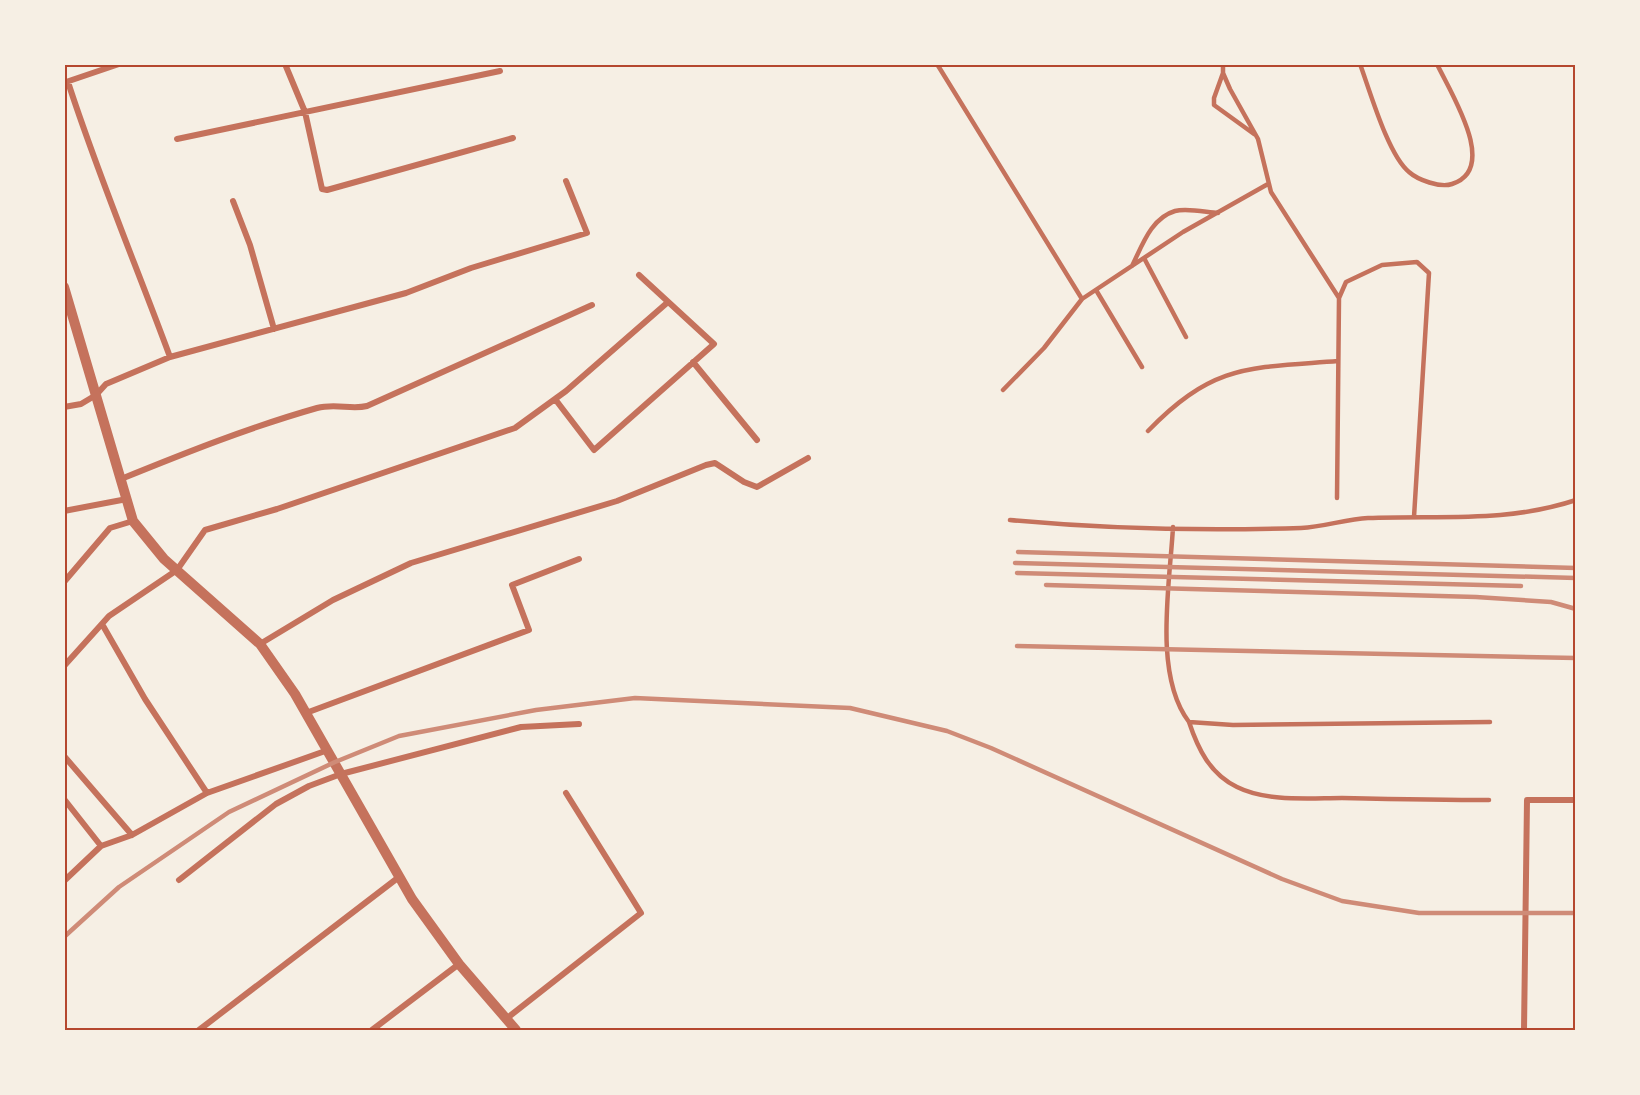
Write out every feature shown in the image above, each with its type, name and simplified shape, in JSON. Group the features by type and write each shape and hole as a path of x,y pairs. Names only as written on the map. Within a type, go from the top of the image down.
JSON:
{"street":[{"path":"119,64 66,82 97,171 125,236 170,357"},
{"path":"285,64 305,112 319,186 327,190 513,138"},
{"path":"177,140 500,71"},
{"path":"64,407 81,404 96,395 106,384 170,357 406,293 471,268 586,232 566,181"},
{"path":"233,201 250,245 274,329"},
{"path":"555,399 594,450 714,344 639,275"},
{"path":"64,287 133,521 164,559 260,644 306,713 399,877 459,964 516,1030"},
{"path":"64,666 109,616 177,570 206,530 278,509 515,428 555,399 668,302"},
{"path":"121,479 212,443 319,408 343,405 360,408 367,406 592,305"},
{"path":"693,362 757,440"},
{"path":"260,644 333,600 411,563 618,501 706,465 715,463 744,482 757,487 808,458"},
{"path":"64,511 127,499"},
{"path":"64,582 110,528 133,521"},
{"path":"306,713 529,630 512,585 579,559"},
{"path":"102,624 145,699 207,793"},
{"path":"179,880 276,804 309,786 341,774 521,727 579,724"},
{"path":"64,881 101,846 132,835 207,793 328,750"},
{"path":"64,756 132,835"},
{"path":"506,1019 641,913 566,792"},
{"path":"64,799 101,846"},
{"path":"1524,1030 1527,800 1575,800"},
{"path":"200,1030 399,877"},
{"path":"372,1030 459,964"}],"lane":[{"path":"938,64 972,125 1082,299"},
{"path":"1223,64 1223,73 1214,98 1214,105 1256,136"},
{"path":"1360,64 1392,148 1408,172 1421,179 1447,186 1457,182 1470,168 1474,155 1471,138 1437,64"},
{"path":"1223,73 1256,136 1271,192 1339,298"},
{"path":"1003,390 1044,348 1082,299 1144,258 1268,184"},
{"path":"1132,266 1150,230 1165,217 1176,211 1218,213"},
{"path":"1144,258 1186,337"},
{"path":"1337,498 1339,298 1346,282 1382,265 1418,262 1429,273 1414,518"},
{"path":"1096,290 1142,367"},
{"path":"1148,431 1181,399 1225,374 1248,369 1338,361"},
{"path":"1010,520 1173,527 1304,528 1366,518 1501,516 1545,510 1575,500"},
{"path":"1173,527 1168,649 1177,702 1189,722 1199,752 1216,771 1235,786 1255,794 1305,798 1489,801"},
{"path":"1189,722 1233,725 1490,722"}],"railway":[{"path":"1018,552 1576,568"},
{"path":"1015,563 1576,578"},
{"path":"1017,573 1521,586"},
{"path":"1046,585 1476,597 1551,602 1576,609"},
{"path":"1017,646 1576,658"},
{"path":"64,937 119,887 229,812 335,762 399,736 536,710 635,698 850,708 947,731 991,748 1282,879 1342,901 1419,913 1576,913"}]}
